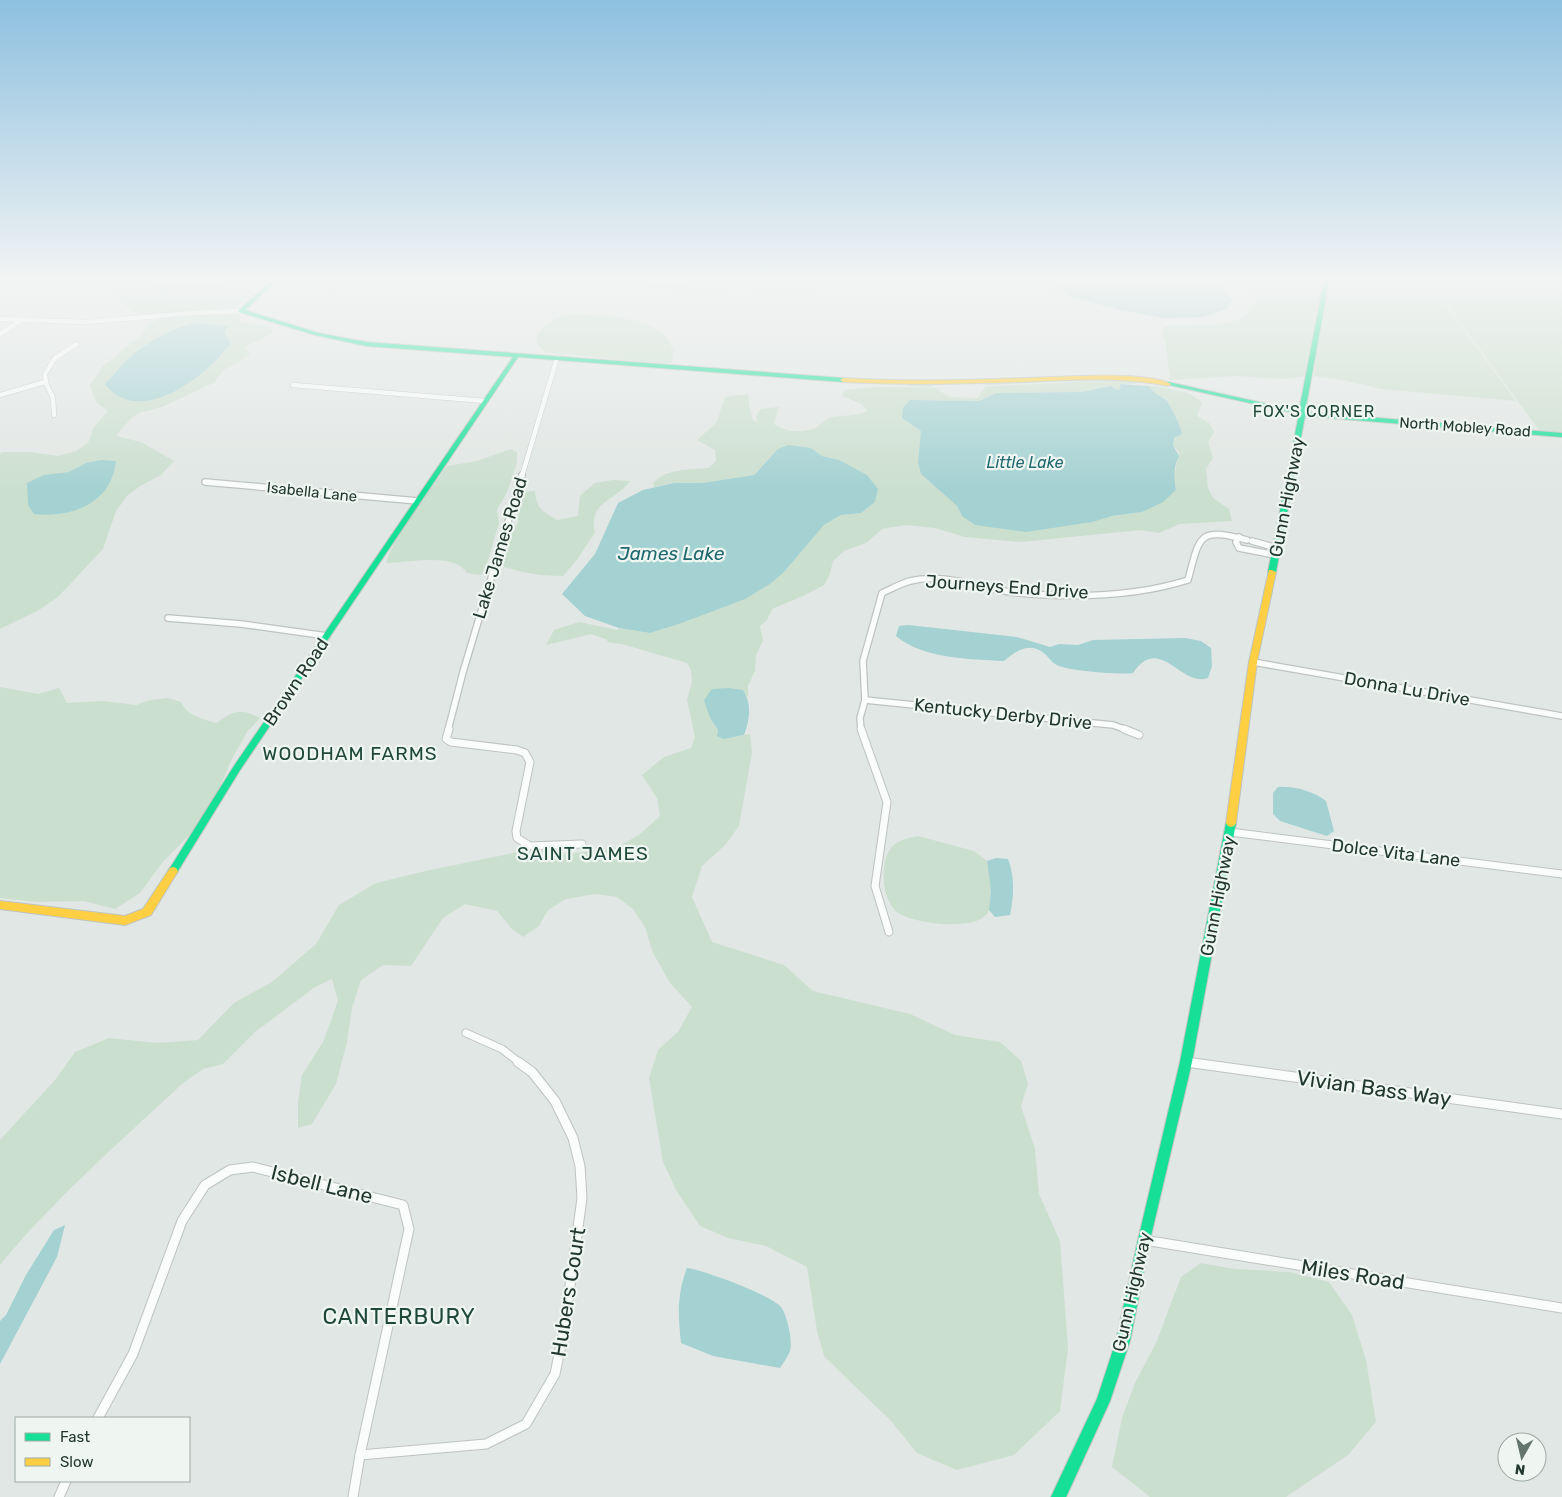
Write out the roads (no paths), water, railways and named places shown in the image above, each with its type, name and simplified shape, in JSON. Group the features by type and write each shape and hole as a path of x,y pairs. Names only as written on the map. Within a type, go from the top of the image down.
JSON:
{"street":[{"path":"54,415 53,398 45,382 46,374 51,363 64,351"},
{"name":"North Mobley Road","path":"460,351 876,382 937,383 1115,376 1146,379 1302,414 1562,435"},
{"name":"Gunn Highway","path":"1058,1497 1103,1401 1120,1350 1186,1062 1230,832 1253,662 1314,351"},
{"name":"Brown Road","path":"0,905 125,921 147,912 237,768 517,355"},
{"name":"Lake James Road","path":"557,358 466,662 446,739 451,742 517,750 525,753 530,762 516,831 517,838 530,846 582,844"},
{"path":"0,395 45,382"},
{"path":"294,385 485,401"},
{"name":"Isabella Lane","path":"205,482 418,501"},
{"name":"Journeys End Drive","path":"890,932 875,886 887,802 861,734 860,718 865,700 863,661 882,593 910,581 935,578 1001,591 1097,594 1146,590 1178,584 1188,580 1199,540 1206,533 1219,533 1239,537 1276,551"},
{"path":"1239,537 1236,542 1244,550 1276,551"},
{"path":"168,618 241,624 327,636"},
{"name":"Donna Lu Drive","path":"1253,662 1562,716"},
{"name":"Kentucky Derby Drive","path":"865,700 1112,725 1139,735"},
{"name":"Dolce Vita Lane","path":"1230,832 1562,874"},
{"name":"Hubers Court","path":"360,1455 486,1444 526,1424 555,1374 564,1330 582,1198 580,1166 573,1138 556,1101 532,1072 502,1049 466,1033"},
{"name":"Vivian Bass Way","path":"1186,1062 1562,1114"},
{"name":"Isbell Lane","path":"99,1417 133,1354 182,1222 205,1185 230,1170 253,1166 403,1205 409,1229 360,1455 353,1497"},
{"name":"Miles Road","path":"1144,1240 1562,1308"},
{"path":"60,1497 66,1482"}],"water":[{"path":"224,351 206,370 172,393 153,400 136,401 119,397 105,384 136,352"},
{"name":"Little Lake","path":"1120,384 1149,386 1167,401 1171,408 1182,434 1174,438 1173,445 1179,456 1174,473 1176,490 1163,502 1142,512 1112,516 1092,522 1026,532 975,525 962,516 957,506 921,474 918,462 921,431 902,418 903,408 910,400 979,401 996,393 1082,392 1111,386 1117,390 1121,388"},
{"name":"James Lake","path":"788,445 811,448 822,456 839,460 867,475 878,489 875,502 861,513 841,515 824,525 784,572 770,584 745,599 650,633 619,628 585,616 562,594 595,554 618,503 643,490 674,483 702,483 754,475 778,449"},
{"path":"101,460 116,461 113,476 98,498 75,510 48,515 34,514 28,505 27,483 44,475 69,472 86,463"},
{"path":"908,625 1017,637 1050,647 1059,644 1078,645 1093,640 1185,638 1201,641 1211,648 1212,666 1208,678 1198,679 1189,676 1170,664 1152,658 1143,662 1133,673 1117,673 1085,671 1059,666 1045,654 1034,648 1018,651 1004,661 947,656 919,649 907,644 896,636 899,626"},
{"path":"729,688 743,690 748,701 749,718 744,735 724,739 717,736 718,730 710,718 704,700 712,689"},
{"path":"1278,787 1303,790 1315,794 1326,801 1334,831 1327,836 1280,821 1273,814 1273,793"},
{"path":"996,858 1008,859 1013,887 1010,915 995,917 989,910 991,892 987,861"},
{"path":"65,1225 57,1257 0,1364 0,1321 6,1315 26,1275 54,1230"},
{"path":"687,1268 736,1284 774,1301 780,1306 787,1321 791,1346 780,1368 713,1356 681,1343 679,1305 681,1287"}],"district":[{"name":"FOX'S CORNER","path":"1314,411"},
{"name":"WOODHAM FARMS","path":"350,753"},
{"name":"SAINT JAMES","path":"583,853"},
{"name":"CANTERBURY","path":"399,1316"}]}
